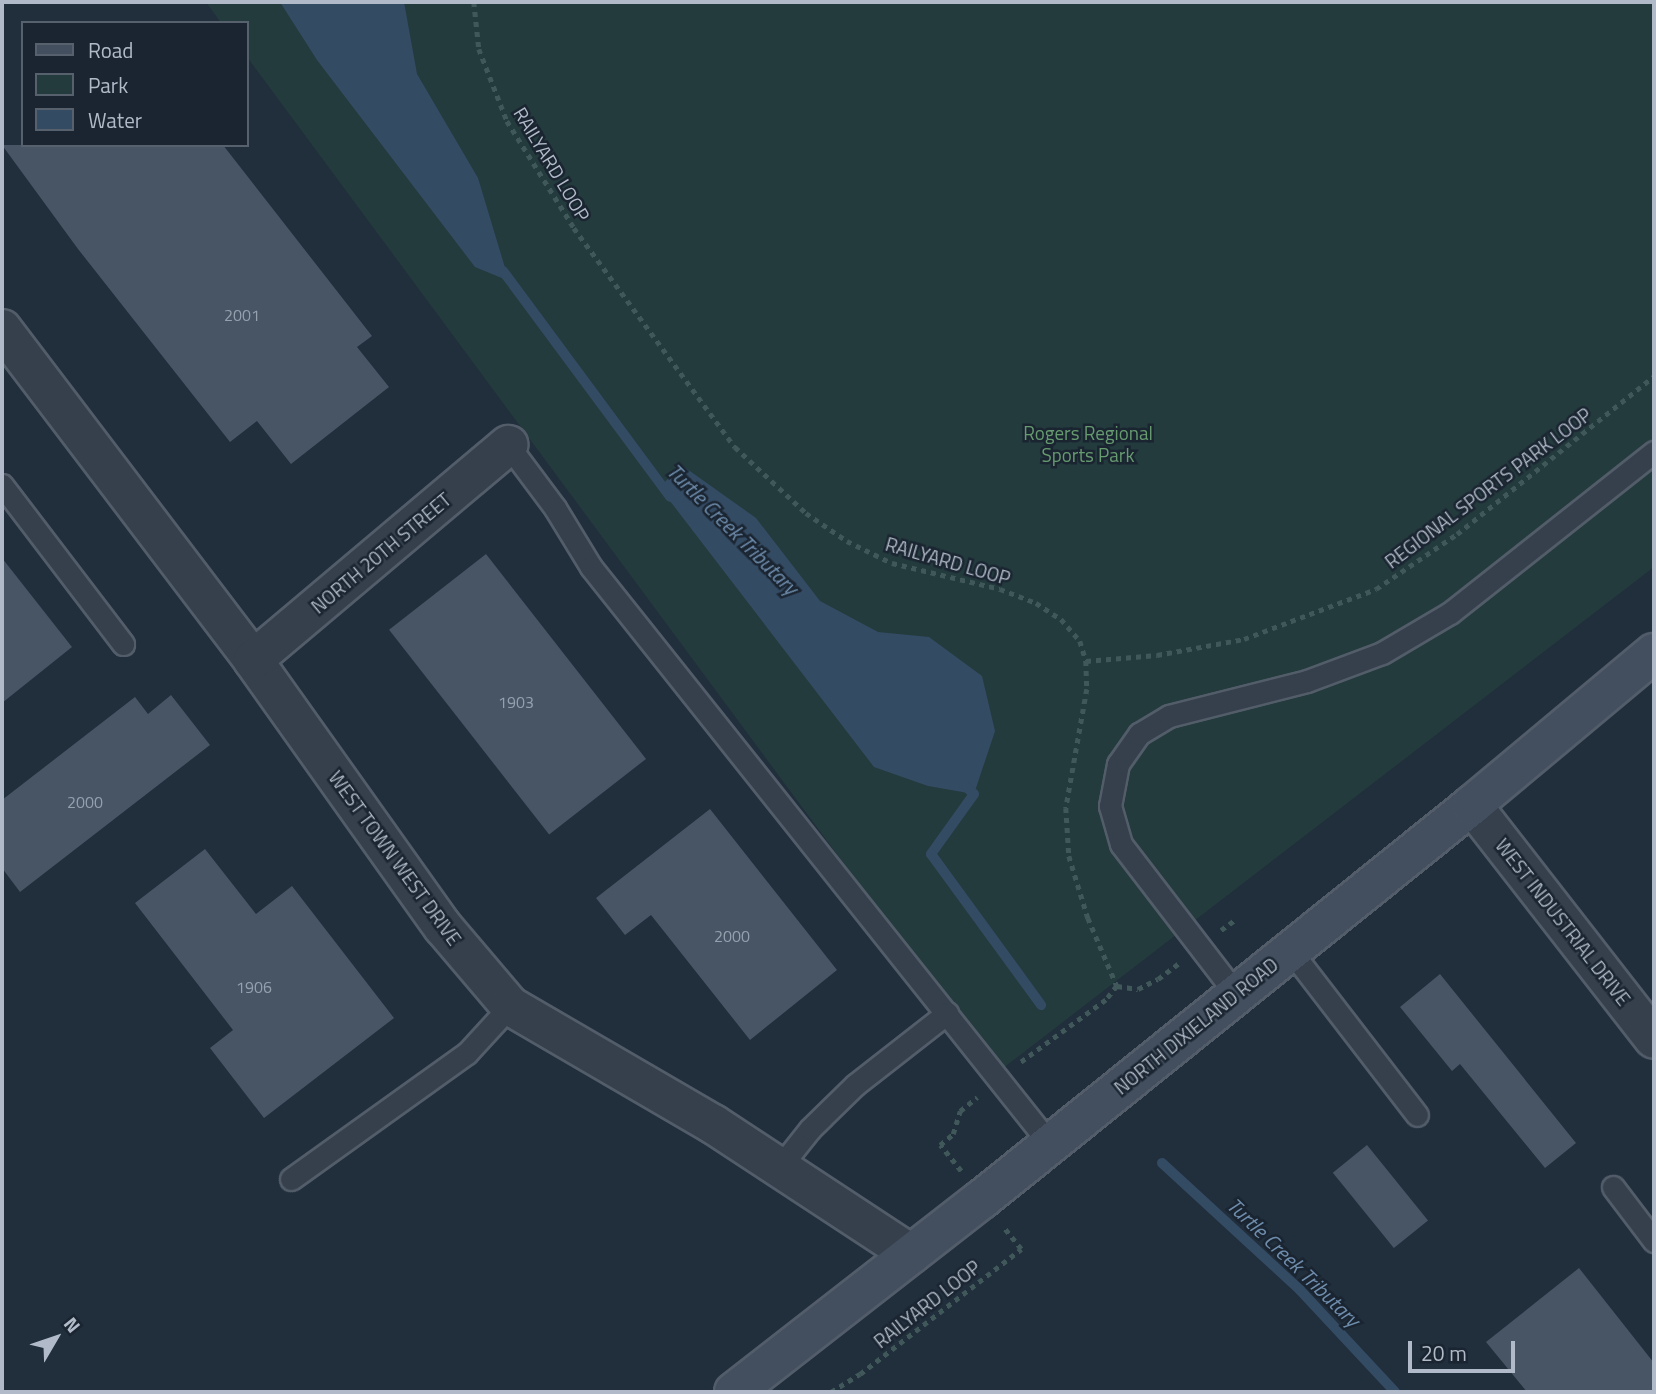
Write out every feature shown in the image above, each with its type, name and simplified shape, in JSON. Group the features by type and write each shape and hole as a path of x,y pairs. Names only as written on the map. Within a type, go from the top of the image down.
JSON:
{"main road":[{"name":"NORTH DIXIELAND ROAD","path":"734,1392 1050,1144 1472,804 1654,653"}],"street":[{"name":"WEST TOWN WEST DRIVE","path":"5,339 253,660 443,927 510,1006 713,1124 911,1254"},
{"name":"NORTH 20TH STREET","path":"253,660 509,445"},
{"name":"WEST INDUSTRIAL DRIVE","path":"1472,804 1654,1038"}],"lane":[{"path":"509,445 555,508 591,567 1050,1144"},
{"path":"1236,994 1121,844 1110,806 1118,764 1139,734 1169,716 1307,681 1382,653 1450,613 1654,452"},
{"path":"3,489 123,644"},
{"path":"1290,950 1417,1115"},
{"path":"291,1179 467,1053 510,1006"},
{"path":"779,1168 810,1129 855,1084 947,1013"},
{"path":"1613,1187 1654,1241"}],"path":[{"name":"RAILYARD LOOP","path":"474,2 479,50 507,121 574,228 735,447 806,513 847,541 892,563 1000,589 1036,603 1061,619 1080,641 1086,661 1087,689 1066,808 1069,856 1088,918 1117,986"},
{"name":"REGIONAL SPORTS PARK LOOP","path":"1086,661 1157,655 1244,639 1376,589 1457,534 1654,376"},
{"path":"952,1160 940,1145 953,1134 960,1111 1106,1000 1117,986 1138,989 1158,979"},
{"name":"RAILYARD LOOP","path":"831,1392 870,1366 1021,1249 1007,1232"}],"green space":[{"name":"Rogers Regional Sports Park","path":"206,2 1654,2 1654,567 998,1072 248,58 248,21 220,21"}],"water":[{"path":"280,2 404,2 417,74 478,178 509,281 475,267 317,60"},
{"path":"680,464 756,518 820,601 878,632 929,637 982,676 995,731 974,794 928,786 874,767 660,488"}],"building":[{"path":"2,145 225,147 372,336 357,347 389,387 291,464 257,421 230,442 78,249"},
{"path":"486,554 646,759 549,835 389,630"},
{"path":"2,558 72,647 2,703"},
{"path":"171,695 210,745 20,892 2,868 2,800 135,697 148,714"},
{"path":"710,809 837,970 750,1040 651,915 625,935 596,898"},
{"path":"205,849 256,914 292,886 394,1018 264,1118 210,1048 233,1030 135,903"},
{"path":"1440,974 1576,1143 1545,1168 1460,1064 1452,1071 1400,1007"},
{"path":"1367,1145 1428,1220 1394,1248 1333,1173"},
{"path":"1579,1268 1654,1363 1654,1392 1527,1392 1486,1342"}],"waterway":[{"name":"Turtle Creek Tributary","path":"503,271 670,497"},
{"name":"Turtle Creek Tributary","path":"964,785 974,794 931,854 1041,1005"},
{"name":"Turtle Creek Tributary","path":"1162,1163 1300,1290 1395,1392"}]}
